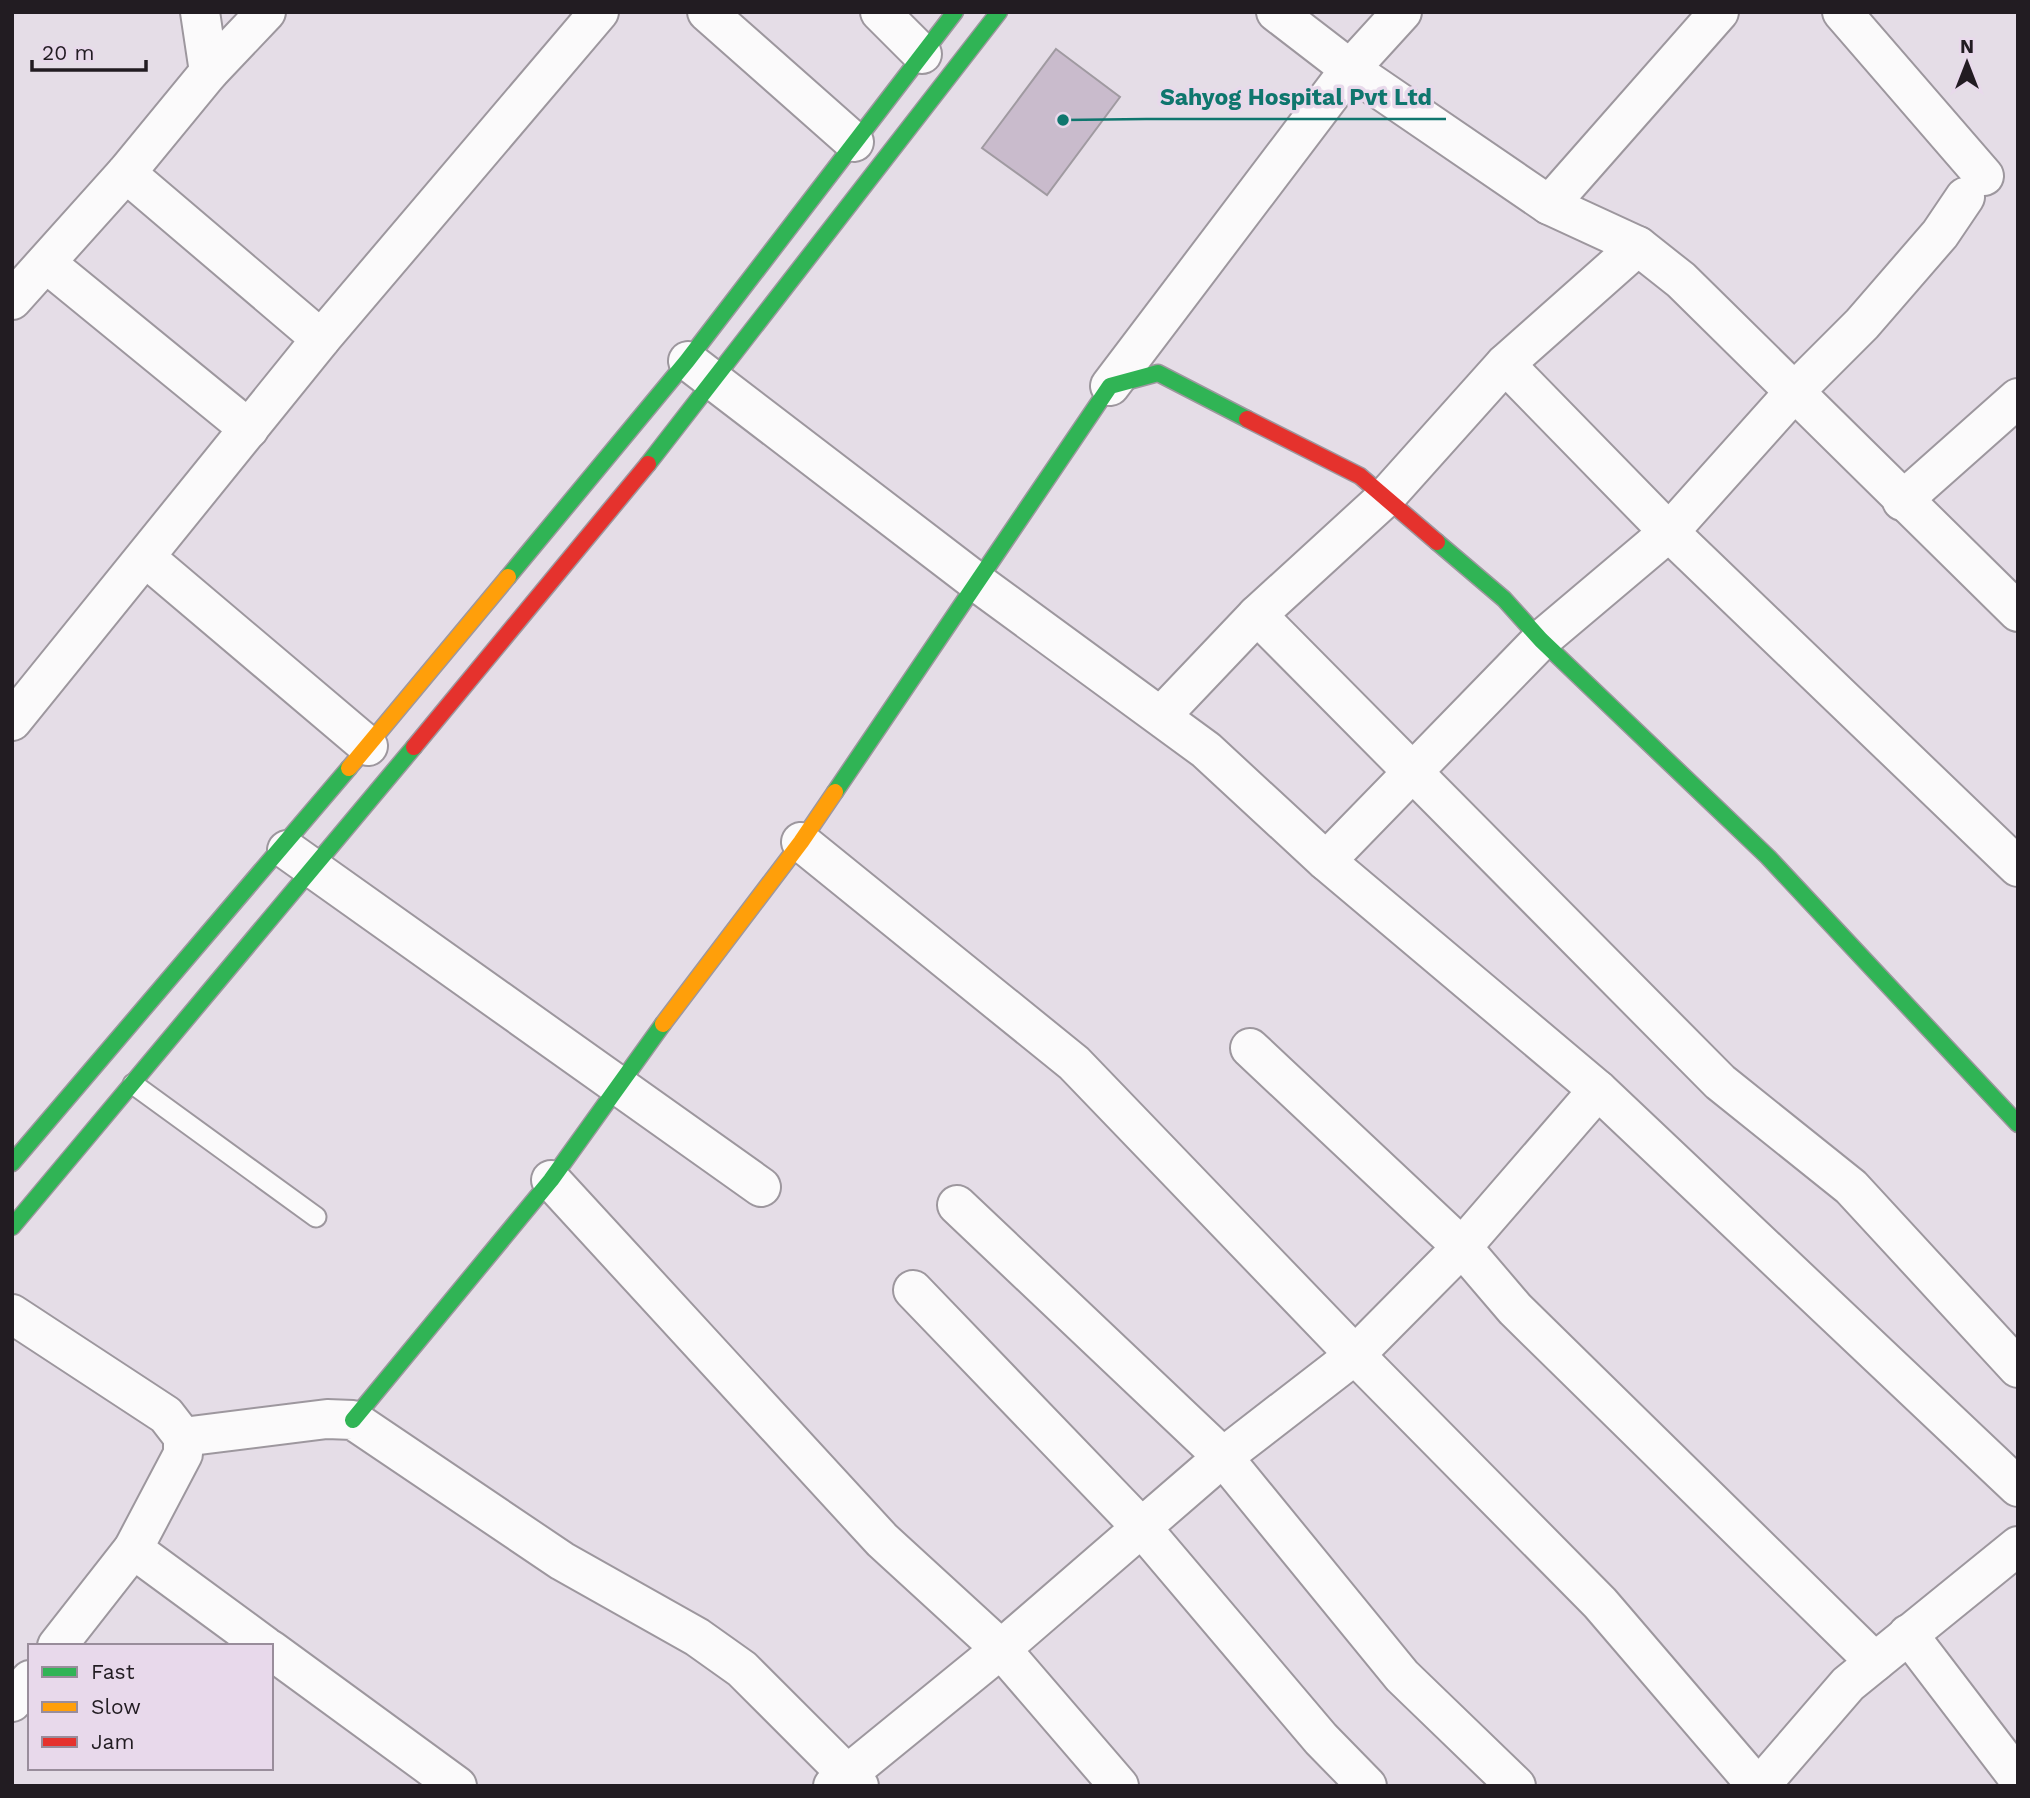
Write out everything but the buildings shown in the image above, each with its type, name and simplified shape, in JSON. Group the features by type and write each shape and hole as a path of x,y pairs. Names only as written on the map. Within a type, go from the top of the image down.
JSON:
{"main road":[{"path":"12,1227 614,508 701,371 854,142 955,12"},
{"path":"12,1163 368,746 701,371 999,12"},
{"path":"353,1420 551,1180 617,1084 801,842 1111,386 1158,373 1360,476 1504,599 1541,640 1768,857 2018,1124"}],"street":[{"path":"200,12 209,72"},
{"path":"12,300 126,173 209,72 266,12"},
{"path":"12,721 321,339 599,12"},
{"path":"707,12 854,142"},
{"path":"880,12 922,54"},
{"path":"1276,12 1350,69 1549,205 1638,246 1681,280 1796,390 1902,501 2018,612"},
{"path":"1111,386 1350,69 1402,12"},
{"path":"1549,205 1719,12"},
{"path":"1326,861 1541,640 1669,532 1796,390 1862,324 1940,234 1975,186 1842,12"},
{"path":"126,173 321,339"},
{"path":"1161,716 1257,615 1385,498 1505,364 1638,246"},
{"path":"46,262 249,429"},
{"path":"1505,364 1669,532 2018,867"},
{"path":"701,371 978,583 1206,750 1326,861 1598,1090 2018,1487"},
{"path":"1902,501 2018,398"},
{"path":"146,558 368,746"},
{"path":"1257,615 1720,1082 1851,1187 2018,1368"},
{"path":"801,842 1074,1063 1355,1355 1600,1603 1758,1786 1848,1684 2018,1546"},
{"path":"283,846 313,870 761,1187"},
{"path":"1250,1048 1462,1247 1515,1309 1875,1662"},
{"path":"183,1437 327,1419 353,1420 562,1561 697,1637 742,1669 847,1781 1223,1457 1355,1355 1462,1247 1598,1090"},
{"path":"551,1180 882,1540 1001,1649 1119,1786"},
{"path":"957,1205 1223,1457 1402,1676 1516,1786"},
{"path":"913,1290 1142,1528 1321,1739 1367,1786"},
{"path":"12,1314 166,1415 183,1437 183,1454 133,1549 59,1644"},
{"path":"133,1549 262,1644"},
{"path":"1908,1634 2018,1778"},
{"path":"273,1651 457,1786"},
{"path":"12,1702 28,1682"}],"lane":[{"path":"133,1084 316,1217"}],"traffic: fast":[{"path":"508,577 687,361 955,12"},
{"path":"648,464 999,12"},
{"path":"835,792 1110,386 1158,373 1247,419"},
{"path":"1437,542 1504,599 1541,640 1768,857 2018,1124"},
{"path":"12,1227 414,747"},
{"path":"12,1163 349,768"},
{"path":"353,1420 551,1180 663,1024"}],"traffic: slow":[{"path":"349,768 508,577"},
{"path":"663,1024 801,842 835,792"}],"traffic: jam":[{"path":"1247,419 1360,476 1437,542"},
{"path":"414,747 648,464"}],"place":[{"name":"Sahyog Hospital Pvt Ltd","path":"1063,120"}]}
